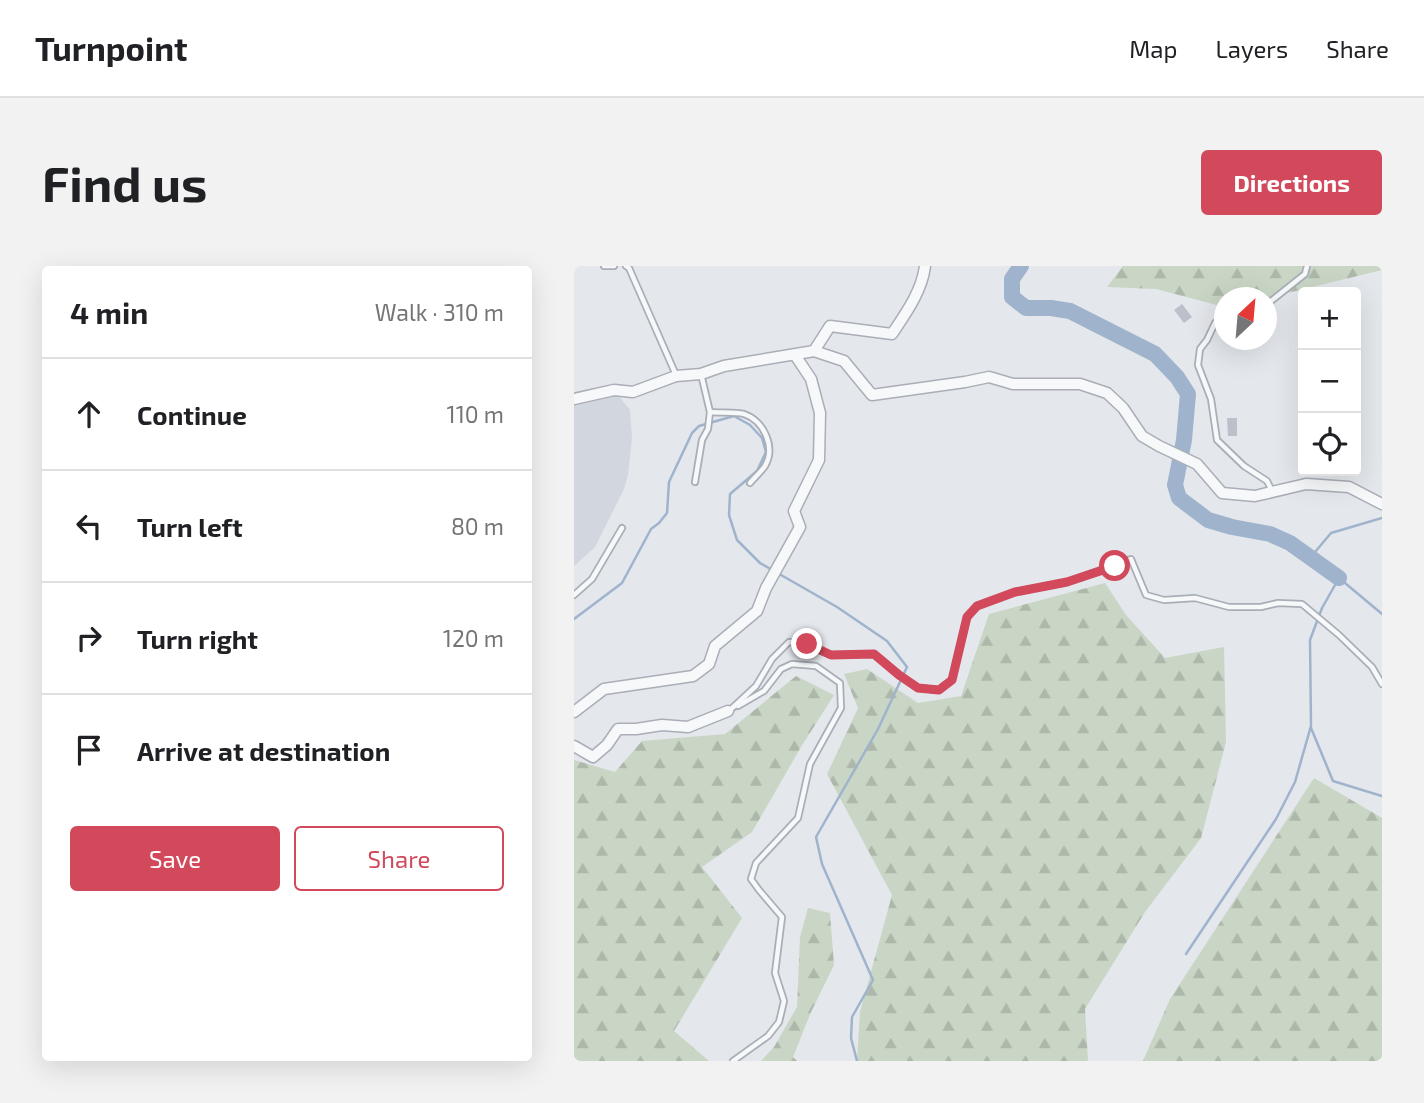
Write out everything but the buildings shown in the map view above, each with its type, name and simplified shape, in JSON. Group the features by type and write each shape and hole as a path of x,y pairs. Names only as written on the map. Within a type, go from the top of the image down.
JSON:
{"street":[{"path":"814,351 830,326 892,334 911,305 925,266"},
{"path":"574,399 614,390 633,392 676,376 701,374 724,366 814,351 844,361 872,395 989,377 1013,384 1080,384 1107,393 1123,408 1142,436 1196,464 1222,493 1255,496 1306,484 1349,487 1382,504"},
{"path":"574,712 604,689 693,676 709,664 715,646 758,611 765,588 800,527 794,511 820,460 820,412 810,379 795,355"},
{"path":"574,746 593,757 607,745 618,729 662,725 688,727 728,712"}],"lane":[{"path":"604,266 614,266"},
{"path":"626,266 676,376"},
{"path":"1277,296 1305,274 1307,266"},
{"path":"1214,325 1200,349 1198,365 1211,399 1217,440 1244,466 1267,481 1272,492"},
{"path":"695,482 710,412 701,374"},
{"path":"710,412 744,414 765,431 769,457 750,483"},
{"path":"574,595 592,579 622,528"},
{"path":"728,712 756,686 772,659 789,642 807,644 831,655 874,654 918,688 939,690 952,680 967,617 977,606 1015,592 1067,582 1131,559 1146,595 1164,600 1195,598 1228,607 1302,604 1372,667 1382,684"},
{"path":"728,712 764,691 781,669 792,664 816,666 840,683 841,708 810,764 798,818 756,863 751,879 782,917 775,972 784,1001 779,1022 768,1035 733,1061"}],"shaded area":[{"path":"617,394 630,410 632,438 628,475 624,489 595,547 574,566 574,397"}],"green space":[{"path":"1123,266 1382,266 1382,270 1312,287 1298,287 1298,290 1277,296 1277,287 1214,287 1214,304 1156,289 1107,287"},
{"path":"1105,583 1126,615 1165,658 1224,647 1226,742 1201,838 1145,912 1085,1009 1088,1061 857,1061 860,1012 892,895 827,774 858,708 844,674 867,669 918,703 961,696 989,614"},
{"path":"796,676 834,695 752,832 702,867 742,918 674,1031 709,1061 574,1061 574,760 615,772 642,741 725,734"},
{"path":"1314,778 1382,818 1382,1061 1143,1061 1170,999"},
{"path":"808,908 830,913 834,965 793,1057 797,1061 761,1061 774,1047 797,1007 800,937"}],"waterway":[{"path":"1021,266 1012,279 1012,297 1026,308 1070,311 1155,354 1177,377 1188,394 1184,440 1175,485 1179,498 1208,520 1270,534 1290,543 1339,578"},
{"path":"574,619 622,583 651,529 667,513 669,482 692,433 699,426 734,416 750,425 762,438 766,452 757,471 730,494 729,515 737,540 760,563 837,607 887,641 907,667 878,729 816,837 822,864 873,980 852,1017 851,1038 857,1061"},
{"path":"1310,558 1331,533 1382,518"},
{"path":"1186,954 1276,819 1295,782 1311,726 1310,640 1322,608 1339,578 1382,614"},
{"path":"1311,728 1333,781 1382,796"}],"route":[{"path":"807,644 831,655 874,654 918,688 939,690 952,680 967,617 977,606 1015,592 1067,582 1115,566"}]}
